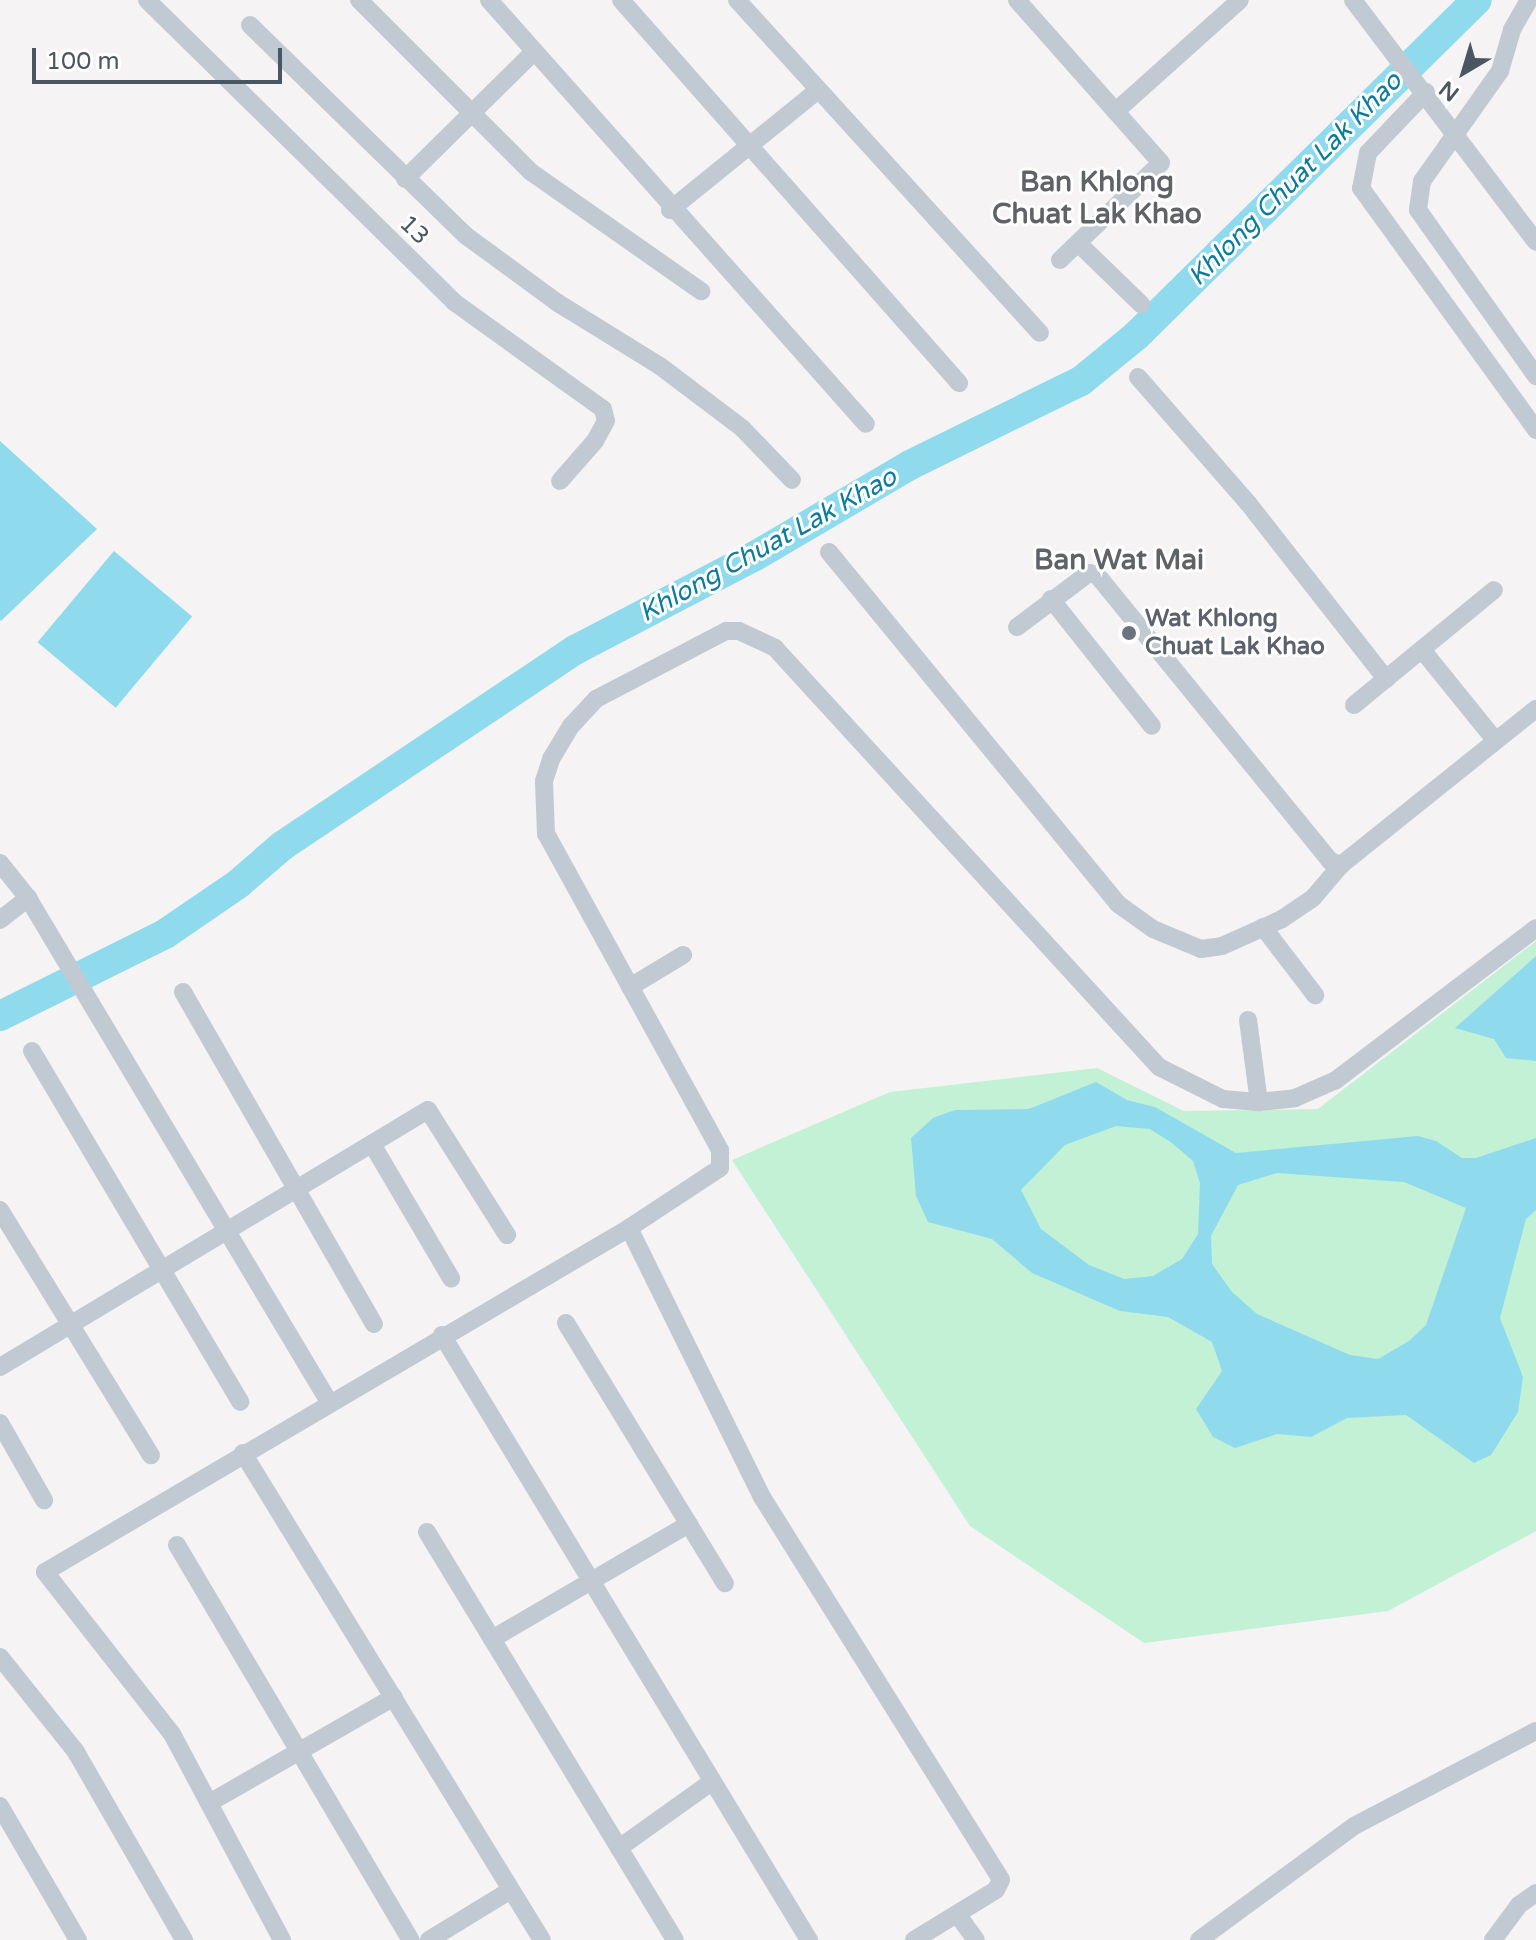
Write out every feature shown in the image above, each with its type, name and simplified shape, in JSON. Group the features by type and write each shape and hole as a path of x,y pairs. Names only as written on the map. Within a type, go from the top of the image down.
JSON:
{"street":[{"name":"13","path":"147,0 454,302 603,409 606,421 595,441 560,481"},
{"path":"359,0 531,172 701,291"},
{"path":"489,0 670,210 866,424"},
{"path":"621,0 959,383"},
{"path":"737,0 1040,333"},
{"path":"1017,0 1161,163 1060,260"},
{"path":"1116,111 1240,0"},
{"path":"1353,0 1420,84 1536,242"},
{"path":"1529,0 1512,30 1500,71 1422,181 1418,210 1536,376"},
{"path":"250,25 405,179 495,259 660,366 742,428 792,480"},
{"path":"405,179 535,51"},
{"path":"1420,84 1368,153 1361,188 1536,430"},
{"path":"670,210 817,91"},
{"path":"1078,243 1141,304"},
{"path":"1138,377 1248,503 1386,679"},
{"path":"829,552 1118,904 1153,929 1201,949 1222,946 1313,898 1341,865 1536,709"},
{"path":"1017,627 1089,573 1097,575 1330,861 1341,865"},
{"path":"1354,705 1494,590"},
{"path":"1051,599 1152,726"},
{"path":"282,1940 172,1734 45,1572 714,1176 720,1150 546,834 544,781 551,759 571,726 596,699 695,643 739,631 775,648 800,671 1159,1067 1223,1099 1259,1102 1295,1098 1336,1080 1536,928"},
{"path":"1423,651 1495,740"},
{"path":"0,863 28,898 58,947 329,1402"},
{"path":"0,920 28,898"},
{"path":"1263,927 1315,995"},
{"path":"630,987 683,955"},
{"path":"183,992 293,1191 374,1324"},
{"path":"1248,1020 1259,1102"},
{"path":"32,1051 240,1402"},
{"path":"0,1367 428,1110 507,1235"},
{"path":"372,1144 451,1278"},
{"path":"0,1210 151,1455"},
{"path":"629,1228 762,1497 1001,1880 996,1890 914,1940"},
{"path":"566,1323 725,1583"},
{"path":"442,1335 809,1940"},
{"path":"0,1423 44,1500"},
{"path":"243,1453 542,1940"},
{"path":"492,1639 689,1524"},
{"path":"427,1532 675,1940"},
{"path":"177,1545 411,1940"},
{"path":"0,1657 76,1752 184,1940"},
{"path":"209,1803 394,1697"},
{"path":"1199,1940 1354,1826 1536,1731"},
{"path":"619,1848 713,1781"},
{"path":"0,1806 78,1940"},
{"path":"429,1940 511,1890"},
{"path":"1493,1940 1519,1905 1536,1893"},
{"path":"957,1914 976,1940"}],"green space":[{"path":"1536,941 1536,1531 1388,1611 1144,1643 970,1526 732,1160 890,1092 1097,1068 1184,1111 1318,1109"}],"water":[{"path":"0,441 97,529 1,621 0,620"},
{"path":"114,551 192,617 116,708 38,642"},
{"path":"1536,956 1536,1061 1506,1058 1494,1039 1455,1028"},
{"path":"1096,1082 1127,1100 1155,1107 1236,1153 1418,1136 1436,1141 1462,1158 1476,1158 1536,1138 1536,1210 1526,1219 1500,1318 1523,1377 1518,1412 1491,1455 1474,1463 1406,1415 1347,1418 1311,1437 1277,1434 1235,1448 1213,1437 1196,1409 1222,1371 1212,1342 1168,1317 1120,1311 1032,1273 992,1239 928,1222 916,1196 911,1138 933,1118 955,1110 1029,1109","holes":["1116,1126 1150,1129 1172,1143 1193,1161 1200,1183 1198,1234 1182,1259 1153,1276 1124,1279 1089,1265 1041,1229 1021,1190 1065,1145","1277,1173 1404,1182 1466,1208 1426,1325 1409,1341 1378,1359 1350,1355 1257,1314 1232,1292 1212,1264 1211,1236 1238,1185"]}],"waterway":[{"name":"Khlong Chuat Lak Khao","path":"0,1016 165,934 238,884 282,846 575,650 755,556 910,465 1081,381 1137,335 1477,0"}],"place":[{"name":"Wat Khlong Chuat Lak Khao","path":"1129,633"}],"district":[{"name":"Ban Khlong Chuat Lak Khao","path":"1097,198"},
{"name":"Ban Wat Mai","path":"1119,560"}]}
